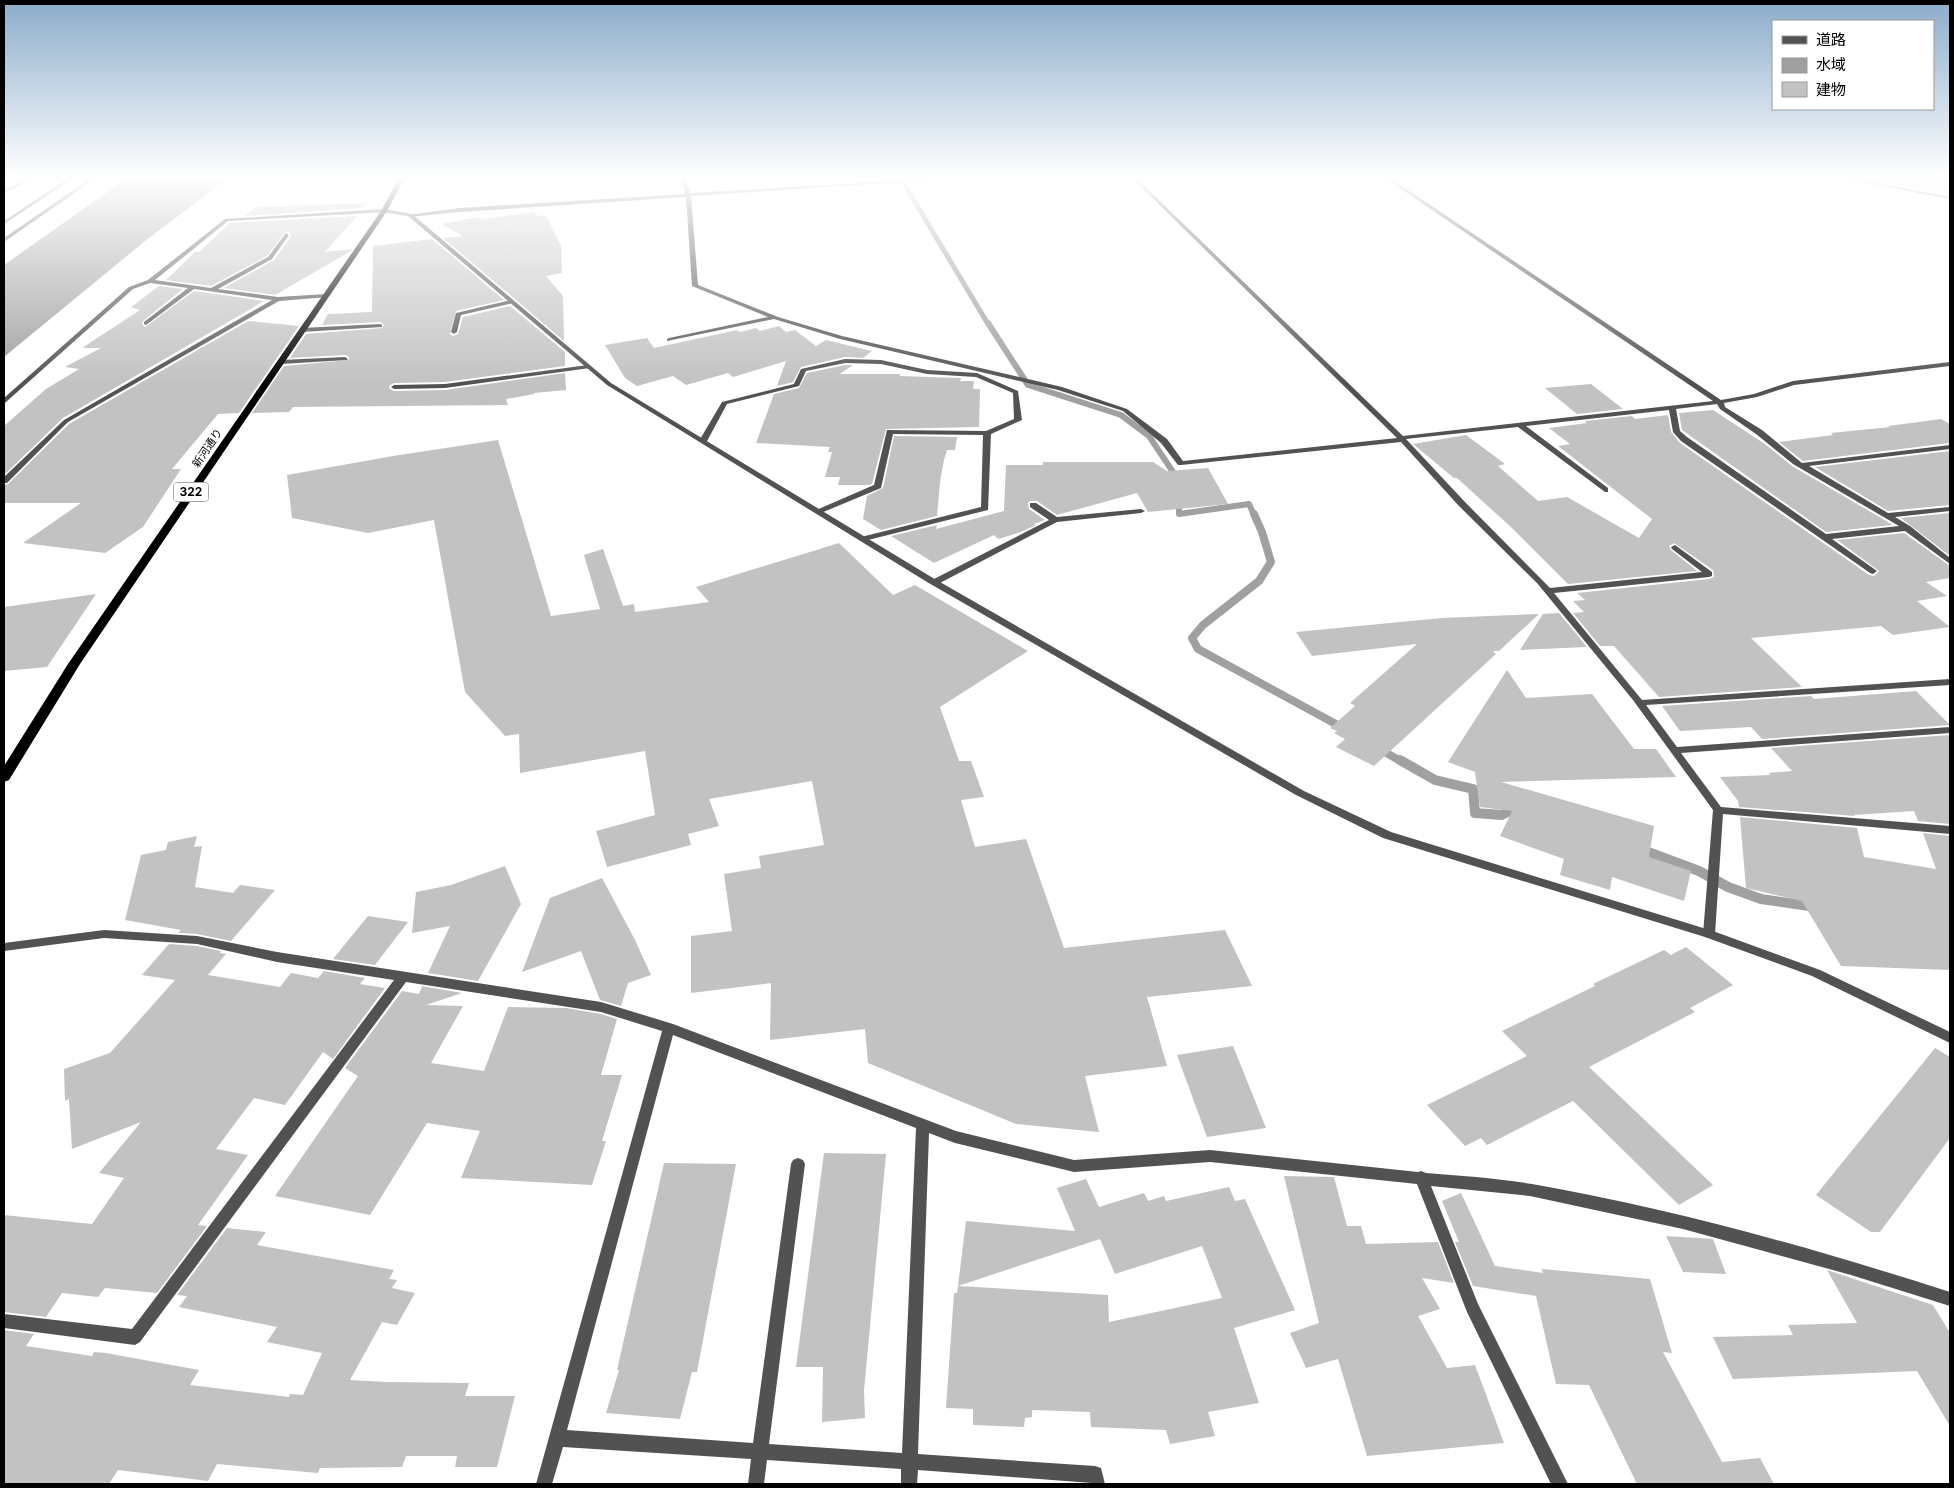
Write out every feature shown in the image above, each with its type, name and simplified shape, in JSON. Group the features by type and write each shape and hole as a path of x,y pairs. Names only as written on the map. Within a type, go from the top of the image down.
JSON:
{"highway":[{"name":"新河通り","path":"4,777 74,664 360,245"}],"street":[{"path":"4,401 131,288 150,281 195,245"},
{"path":"211,290 270,258 279,245"},
{"path":"446,245 609,384 935,582 1300,793 1387,835 1709,934 1816,973 1950,1038"},
{"path":"692,245 695,286 774,318 840,337 1060,388 1125,410 1164,441 1181,463 1720,402 1755,396 1793,383 1950,364"},
{"path":"1203,245 1402,439 1548,591 1639,703 1674,750 1718,810 1709,934"},
{"path":"1487,245 1720,402 1722,408 1759,432 1802,465 1888,515 1950,562"},
{"path":"150,281 278,299 326,296"},
{"path":"146,323 193,287"},
{"path":"4,481 66,421 278,299"},
{"path":"454,332 458,314 512,302"},
{"path":"670,340 774,318"},
{"path":"302,330 380,326"},
{"path":"281,362 345,359"},
{"path":"703,441 724,403 797,385 803,370 845,361 881,362 927,372 977,375 1016,392 1018,420 987,433 890,432 878,486 818,511"},
{"path":"394,386 445,386 588,367"},
{"path":"1672,406 1677,432 1684,439 1873,571"},
{"path":"1519,424 1605,490"},
{"path":"864,539 985,508 987,433"},
{"path":"1802,465 1950,447"},
{"path":"1033,505 1055,520"},
{"path":"1888,515 1950,508"},
{"path":"935,582 1055,520 1140,511"},
{"path":"1824,537 1907,528"},
{"path":"1548,591 1709,574 1675,547"},
{"path":"1639,703 1950,682"},
{"path":"1674,750 1950,730"},
{"path":"1718,810 1950,830"},
{"path":"4,947 104,934 197,940 277,957 601,1007 669,1028 955,1137 1074,1166 1210,1156 1530,1190 1683,1222 1851,1268 1950,1299"},
{"path":"4,1321 135,1337 403,977"},
{"path":"544,1484 669,1028"},
{"path":"909,1484 923,1125"},
{"path":"756,1484 762,1452 798,1164"},
{"path":"1421,1178 1472,1307 1560,1484"},
{"path":"557,1438 1095,1474 1097,1484"}],"water":[{"path":"32,245 140,245 4,357 4,265"}],"building":[{"path":"206,245 275,245 267,256 211,286 166,280 195,252 199,252"},
{"path":"284,245 331,245 325,252 353,249 275,295 224,288 274,260"},
{"path":"440,245 504,300 456,311 450,334 453,336 458,334 463,317 510,306 565,352 565,366 445,382 394,383 389,386 390,389 394,391 445,390 565,373 566,390 534,393 506,399 508,405 293,407 289,412 252,413 284,366 349,360 349,357 345,355 290,358 306,334 383,328 384,325 380,322 322,325 328,314 372,312 373,246"},
{"path":"452,245 561,245 562,273 546,276 563,296 564,341"},
{"path":"159,286 183,289 143,321 142,324 145,327 194,291 264,301 63,418 4,475 4,426 46,389 79,369 65,367 101,348 82,348 140,310 131,307"},
{"path":"248,321 299,326 239,413 218,414 172,469 181,469 143,527 105,553 23,543 81,503 4,503 4,485 8,484 69,424"},
{"path":"779,326 786,332 795,330 816,346 826,340 872,351 863,358 845,357 801,367 793,382 777,386 786,361 733,377 728,373 686,385 673,376 637,386 625,378 605,345 647,338 654,348 737,330 740,332 756,328 760,331"},
{"path":"853,365 840,374 900,374 900,376 961,378 960,381 974,381 973,389 980,389 979,427 886,429 872,484 868,485 838,485 840,477 825,477 832,452 828,452 830,447 756,443 774,394 799,388 807,373"},
{"path":"1591,384 1623,409 1577,414 1545,388"},
{"path":"1713,410 1765,444 1792,466 1893,525 1826,532 1682,430 1679,413"},
{"path":"1668,415 1671,432 1680,443 1869,575 1874,576 1879,571 1837,540 1904,533 1950,566 1950,578 1926,582 1947,596 1917,601 1950,627 1893,635 1881,626 1751,638 1802,687 1659,697 1614,646 1600,646 1573,613 1584,612 1573,601 1585,600 1577,593 1709,579 1714,577 1713,570 1674,543 1669,546 1671,550 1697,571 1568,584 1513,529 1457,478 1454,478 1413,444 1466,435 1505,464 1498,466 1538,501 1567,497 1639,538 1652,519 1558,446 1570,444 1549,428 1587,423 1585,421 1632,416 1635,419"},
{"path":"1941,419 1950,424 1950,443 1803,461 1779,442 1833,435 1831,433"},
{"path":"894,436 957,437 955,450 947,450 944,460 937,516 881,530 863,519 867,496 883,488"},
{"path":"498,440 551,616 600,609 584,555 603,549 623,606 634,604 635,612 709,602 696,587 839,543 893,595 915,585 1028,651 940,707 959,761 971,761 984,797 961,800 975,847 1026,839 1064,948 1225,930 1252,986 1147,997 1167,1066 1085,1076 1099,1132 1016,1124 868,1063 865,1029 770,1040 771,983 691,993 691,936 732,931 724,874 761,868 759,856 824,845 812,781 709,799 719,826 688,834 691,845 607,867 596,831 655,815 645,751 520,773 519,734 505,736 465,692 434,520 368,533 292,518 287,475"},
{"path":"1950,451 1950,505 1888,511 1815,467"},
{"path":"1043,462 1153,462 1167,471 1208,468 1228,504 1148,512 1137,493 1057,515 1037,501 1030,501 1028,503 1029,509 1045,520 1021,532 998,539 994,535 934,563 891,536 937,525 936,529 1004,511 1006,465 1043,465"},
{"path":"1950,513 1950,556 1901,518"},
{"path":"96,594 47,667 4,671 4,607"},
{"path":"1559,613 1587,647 1520,650 1543,614"},
{"path":"1539,614 1499,651 1493,651 1496,654 1374,766 1336,747 1345,739 1334,733 1337,731 1330,728 1355,706 1350,703 1417,644 1312,656 1296,632 1442,618"},
{"path":"1507,670 1526,698 1592,694 1634,749 1656,749 1676,777 1501,782 1654,826 1649,857 1691,871 1684,901 1612,877 1610,890 1560,875 1564,859 1500,836 1512,811 1480,807 1475,772 1448,762"},
{"path":"1916,691 1950,725 1762,739 1751,727 1680,731 1662,706 1811,696 1814,699"},
{"path":"1950,735 1950,824 1918,821 1914,811 1855,816 1739,807 1738,801 1720,777 1771,775 1768,773 1792,771 1771,748"},
{"path":"1740,817 1857,828 1864,857 1936,869 1923,833 1950,836 1950,970 1841,966 1802,901 1746,888"},
{"path":"197,836 194,847 202,846 195,887 233,893 240,885 275,890 231,941 197,934 178,933 181,930 125,920 141,855 166,850 168,842"},
{"path":"505,866 521,904 478,981 428,973 450,926 412,933 416,892 451,885"},
{"path":"602,878 651,975 628,983 621,1006 600,1000 581,951 522,972 550,898"},
{"path":"368,916 408,922 375,965 333,959"},
{"path":"169,944 197,946 221,951 220,953 226,954 208,975 280,987 291,973 318,978 324,971 365,978 360,984 385,988 333,1059 323,1052 285,1105 254,1098 216,1149 248,1155 198,1225 207,1226 157,1293 105,1288 98,1297 62,1293 46,1317 4,1312 4,1215 92,1224 124,1178 99,1173 141,1122 72,1149 69,1099 65,1101 64,1069 110,1053 175,980 142,975"},
{"path":"1686,947 1733,985 1690,1008 1695,1012 1589,1067 1713,1185 1679,1205 1573,1101 1487,1145 1481,1138 1465,1146 1427,1105 1527,1056 1502,1031 1664,950 1671,955"},
{"path":"422,986 462,993 426,1005 463,1006 431,1063 484,1071 508,1007 566,1008 601,1014 617,1019 601,1075 622,1075 602,1141 606,1141 592,1185 461,1178 480,1131 427,1123 370,1215 275,1196 358,1076 345,1068 402,991 419,994"},
{"path":"1233,1046 1266,1128 1207,1137 1177,1055"},
{"path":"1935,1048 1950,1057 1950,1138 1880,1232 1871,1232 1816,1195"},
{"path":"824,1153 886,1154 864,1391 865,1418 822,1422 823,1367 796,1367"},
{"path":"664,1163 736,1164 697,1372 692,1372 680,1419 606,1413 619,1370 617,1370"},
{"path":"1284,1176 1334,1177 1347,1226 1361,1226 1366,1244 1438,1242 1454,1283 1422,1278 1440,1309 1418,1316 1447,1368 1475,1365 1504,1443 1367,1456 1338,1359 1306,1368 1290,1333 1319,1323"},
{"path":"1086,1179 1099,1207 1144,1193 1148,1201 1164,1196 1166,1201 1229,1187 1235,1201 1245,1199 1295,1310 1234,1328 1259,1403 1208,1412 1215,1436 1170,1444 1166,1430 1091,1427 1090,1412 1032,1410 1032,1417 1025,1418 1024,1427 973,1425 973,1409 946,1408 954,1293 957,1293 966,1221 1075,1231 1057,1188","holes":["1100,1239 1115,1274 1202,1246 1222,1298 1109,1322 1108,1295 958,1286"]},
{"path":"1461,1193 1495,1266 1543,1273 1542,1269 1650,1279 1672,1353 1663,1352 1722,1462 1760,1458 1774,1484 1637,1484 1589,1385 1556,1384 1536,1296 1473,1286 1455,1242 1459,1242 1442,1201"},
{"path":"227,1228 266,1232 257,1245 394,1270 389,1279 397,1280 392,1288 415,1293 397,1325 382,1322 350,1380 469,1383 465,1396 515,1396 497,1467 455,1467 457,1456 406,1456 402,1467 320,1468 318,1473 217,1464 208,1481 118,1470 109,1484 4,1484 4,1330 34,1334 26,1346 92,1356 94,1352 106,1353 199,1370 190,1385 289,1397 290,1394 303,1395 322,1353 267,1342 277,1327 179,1307 187,1296 177,1295"},
{"path":"1666,1236 1713,1239 1726,1274 1683,1272"},
{"path":"1827,1270 1933,1305 1950,1333 1950,1426 1917,1371 1733,1379 1713,1337 1793,1335 1788,1325 1857,1323"}],"waterway":[{"path":"941,245 988,324"},
{"path":"988,323 1028,385 1121,415 1149,436 1179,481"},
{"path":"1179,499 1179,514 1249,504 1254,515"},
{"path":"1254,514 1262,532 1271,562 1259,581 1203,625 1192,638 1198,649 1345,729"},
{"path":"1378,748 1402,762"},
{"path":"1400,760 1435,780 1473,789 1475,813 1502,815 1511,810 1520,812"},
{"path":"1640,849 1699,871 1728,887 1761,899 1816,907"}]}
